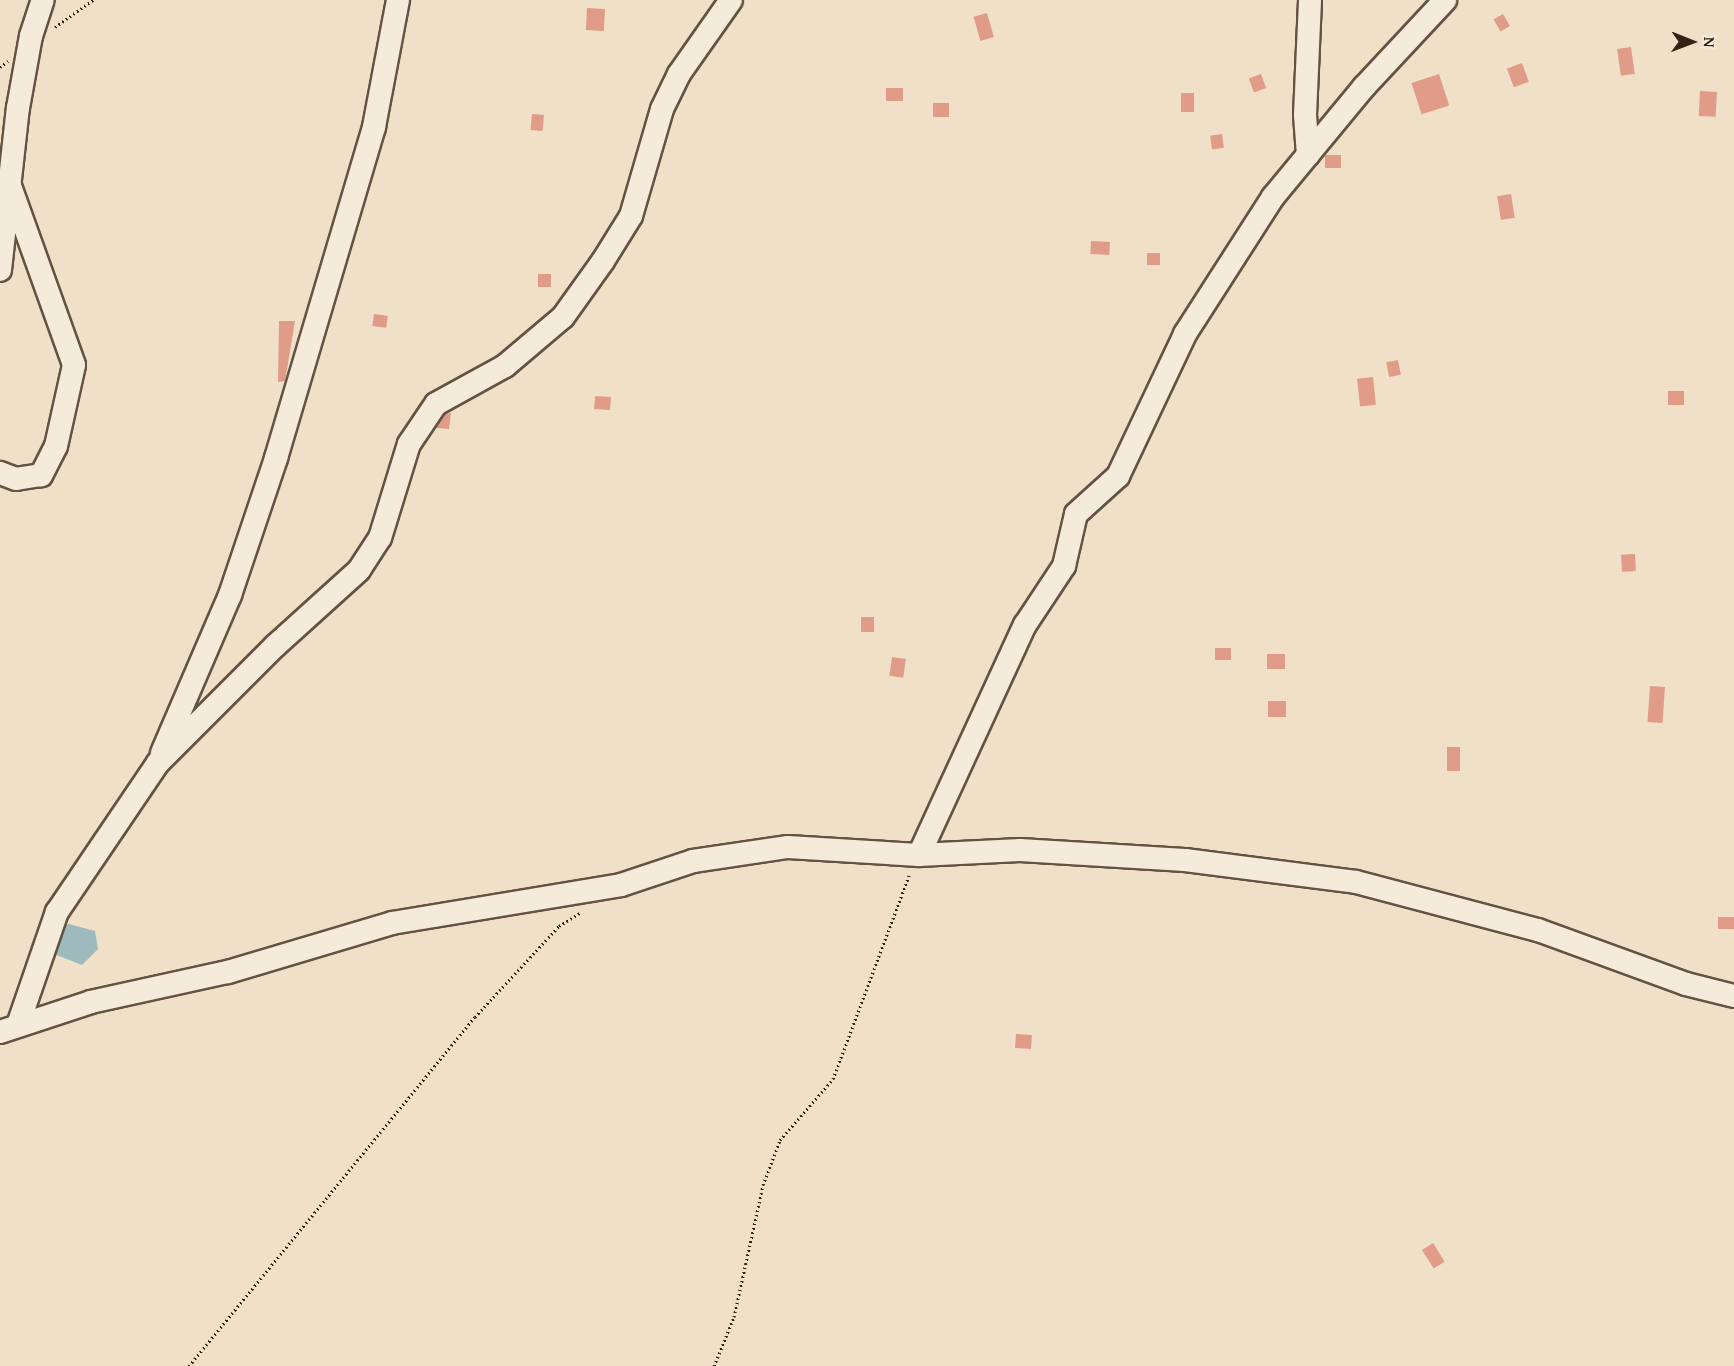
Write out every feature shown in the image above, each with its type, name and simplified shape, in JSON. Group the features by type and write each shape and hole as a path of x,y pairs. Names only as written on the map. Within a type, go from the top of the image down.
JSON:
{"street":[{"path":"0,270 5,184 31,36 43,0"},
{"path":"9,1029 57,912 158,763 230,596 276,458 374,127 398,0"},
{"path":"158,763 275,646 359,570 380,538 409,444 436,404 505,366 563,317 631,216 662,109 679,74 731,0"},
{"path":"1308,155 1310,0"},
{"path":"919,855 1025,625 1064,566 1076,514 1118,476 1185,334 1273,197 1364,87 1444,0"},
{"path":"0,473 16,479 41,475 56,446 74,365 5,184"},
{"path":"9,1029 91,1002 228,972 392,923 621,885 693,861 788,847 919,855 1020,850 1161,858 1356,882 1538,930 1686,984 1734,996"}],"path":[{"path":"714,1366 734,1317 763,1185 780,1140 833,1079 902,890 919,855"},
{"path":"189,1366 475,1017 559,926 585,908"}],"water":[{"path":"69,924 95,931 98,949 82,965 49,952 57,929"}],"building":[{"path":"587,8 605,9 604,31 586,30"},
{"path":"987,13 994,37 980,41 974,17"},
{"path":"1503,14 1510,26 1500,32 1493,20"},
{"path":"1631,47 1635,74 1621,76 1617,49"},
{"path":"1522,63 1529,82 1514,87 1507,68"},
{"path":"1261,74 1266,88 1254,93 1249,78"},
{"path":"1439,74 1449,105 1422,114 1411,83"},
{"path":"886,88 903,88 903,101 886,101"},
{"path":"1700,91 1717,92 1716,117 1699,116"},
{"path":"1181,93 1194,93 1194,112 1181,112"},
{"path":"933,103 949,103 949,117 933,117"},
{"path":"532,114 544,115 543,131 531,130"},
{"path":"1222,134 1224,148 1212,150 1210,136"},
{"path":"1325,155 1341,155 1341,168 1325,168"},
{"path":"1511,194 1515,218 1501,220 1497,196"},
{"path":"1091,241 1110,242 1109,255 1090,254"},
{"path":"1147,253 1160,253 1160,265 1147,265"},
{"path":"538,274 551,274 551,287 538,287"},
{"path":"374,314 388,316 386,328 372,326"},
{"path":"279,321 295,321 285,381 278,382"},
{"path":"1398,360 1401,375 1389,377 1386,362"},
{"path":"1373,377 1376,405 1360,407 1357,379"},
{"path":"1668,391 1684,391 1684,405 1668,405"},
{"path":"595,396 611,397 610,410 594,409"},
{"path":"451,413 449,429 436,428 445,414"},
{"path":"1635,554 1636,571 1622,572 1621,555"},
{"path":"861,617 874,617 874,632 861,632"},
{"path":"1215,648 1231,648 1231,660 1215,660"},
{"path":"1267,654 1285,654 1285,669 1267,669"},
{"path":"892,657 906,659 903,678 889,676"},
{"path":"1650,686 1665,687 1662,723 1647,722"},
{"path":"1268,701 1286,701 1286,717 1268,717"},
{"path":"1447,747 1460,747 1460,771 1447,771"},
{"path":"1718,917 1734,917 1734,929 1718,929"},
{"path":"1016,1034 1032,1035 1031,1049 1015,1048"},
{"path":"1433,1243 1445,1262 1434,1269 1422,1250"}]}
